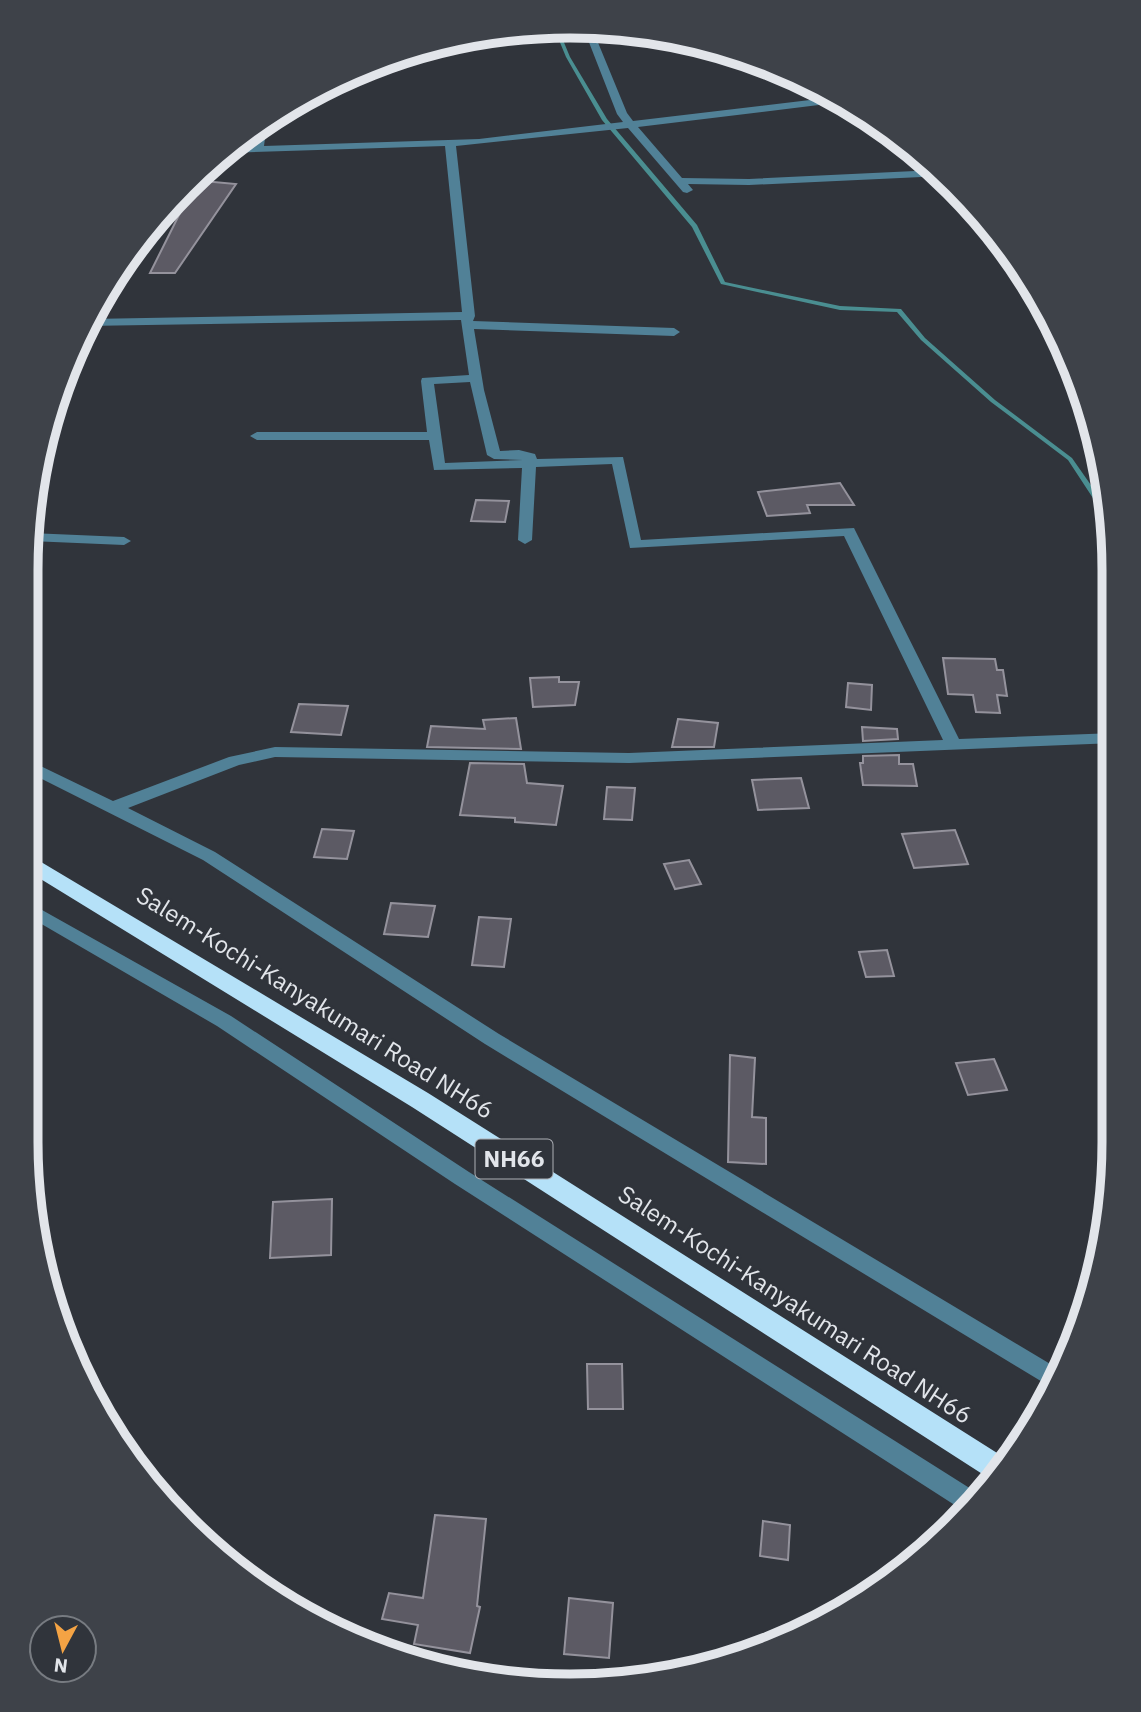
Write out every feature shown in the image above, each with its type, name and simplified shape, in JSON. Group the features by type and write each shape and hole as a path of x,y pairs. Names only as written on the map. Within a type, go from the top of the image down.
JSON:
{"highway":[{"name":"Salem-Kochi-Kanyakumari Road NH66","path":"38,867 420,1100 993,1465"}],"street":[{"path":"593,39 622,114 684,186 924,174"},
{"path":"245,150 479,142 822,102"},
{"path":"256,149 260,139"},
{"path":"450,143 476,378 494,456 525,454 530,457 525,540"},
{"path":"100,323 468,320 674,332"},
{"path":"476,378 427,381 439,467 618,460 635,545 849,530 953,743"},
{"path":"257,436 435,436"},
{"path":"40,537 124,541"},
{"path":"114,807 235,761 275,752 629,758 1102,738"},
{"path":"38,770 209,856 492,1039 1049,1375"},
{"path":"38,914 224,1021 462,1178 964,1498"}],"building":[{"path":"208,181 236,184 175,273 150,273 179,215 175,215"},
{"path":"840,483 854,505 807,505 810,513 767,516 758,492"},
{"path":"476,500 509,501 505,522 471,521"},
{"path":"943,658 995,659 997,670 1003,670 1007,696 997,695 1000,713 976,712 973,695 948,694"},
{"path":"559,677 559,682 579,682 575,705 533,707 530,678"},
{"path":"848,683 872,685 871,710 846,707"},
{"path":"299,704 348,706 341,735 291,732"},
{"path":"516,718 521,749 427,747 431,726 485,729 483,720"},
{"path":"678,719 718,723 714,747 672,747"},
{"path":"862,727 897,729 898,739 863,741"},
{"path":"899,755 899,764 913,764 917,786 863,785 860,763 863,763 863,756"},
{"path":"470,763 524,764 527,783 563,786 556,825 515,822 515,818 460,815"},
{"path":"801,778 809,808 758,810 752,780"},
{"path":"607,787 635,788 632,820 604,819"},
{"path":"322,829 354,831 347,859 314,857"},
{"path":"955,830 968,864 914,868 902,834"},
{"path":"689,860 701,884 675,889 664,864"},
{"path":"391,903 435,906 428,937 384,934"},
{"path":"479,917 511,919 504,967 472,965"},
{"path":"887,950 894,976 866,977 859,952"},
{"path":"730,1055 755,1058 752,1117 766,1118 766,1164 728,1162"},
{"path":"994,1059 1007,1090 968,1095 956,1063"},
{"path":"332,1199 331,1255 270,1258 273,1202"},
{"path":"587,1364 622,1364 623,1409 588,1409"},
{"path":"435,1515 486,1519 477,1606 480,1607 470,1653 414,1644 418,1625 382,1619 389,1593 423,1598"},
{"path":"763,1521 790,1525 788,1560 760,1556"},
{"path":"569,1598 613,1603 609,1658 564,1654"}],"waterway":[{"path":"560,39 568,57 605,120 695,226 723,283 840,308 899,310 923,339 993,401 1070,459 1098,500"}]}
